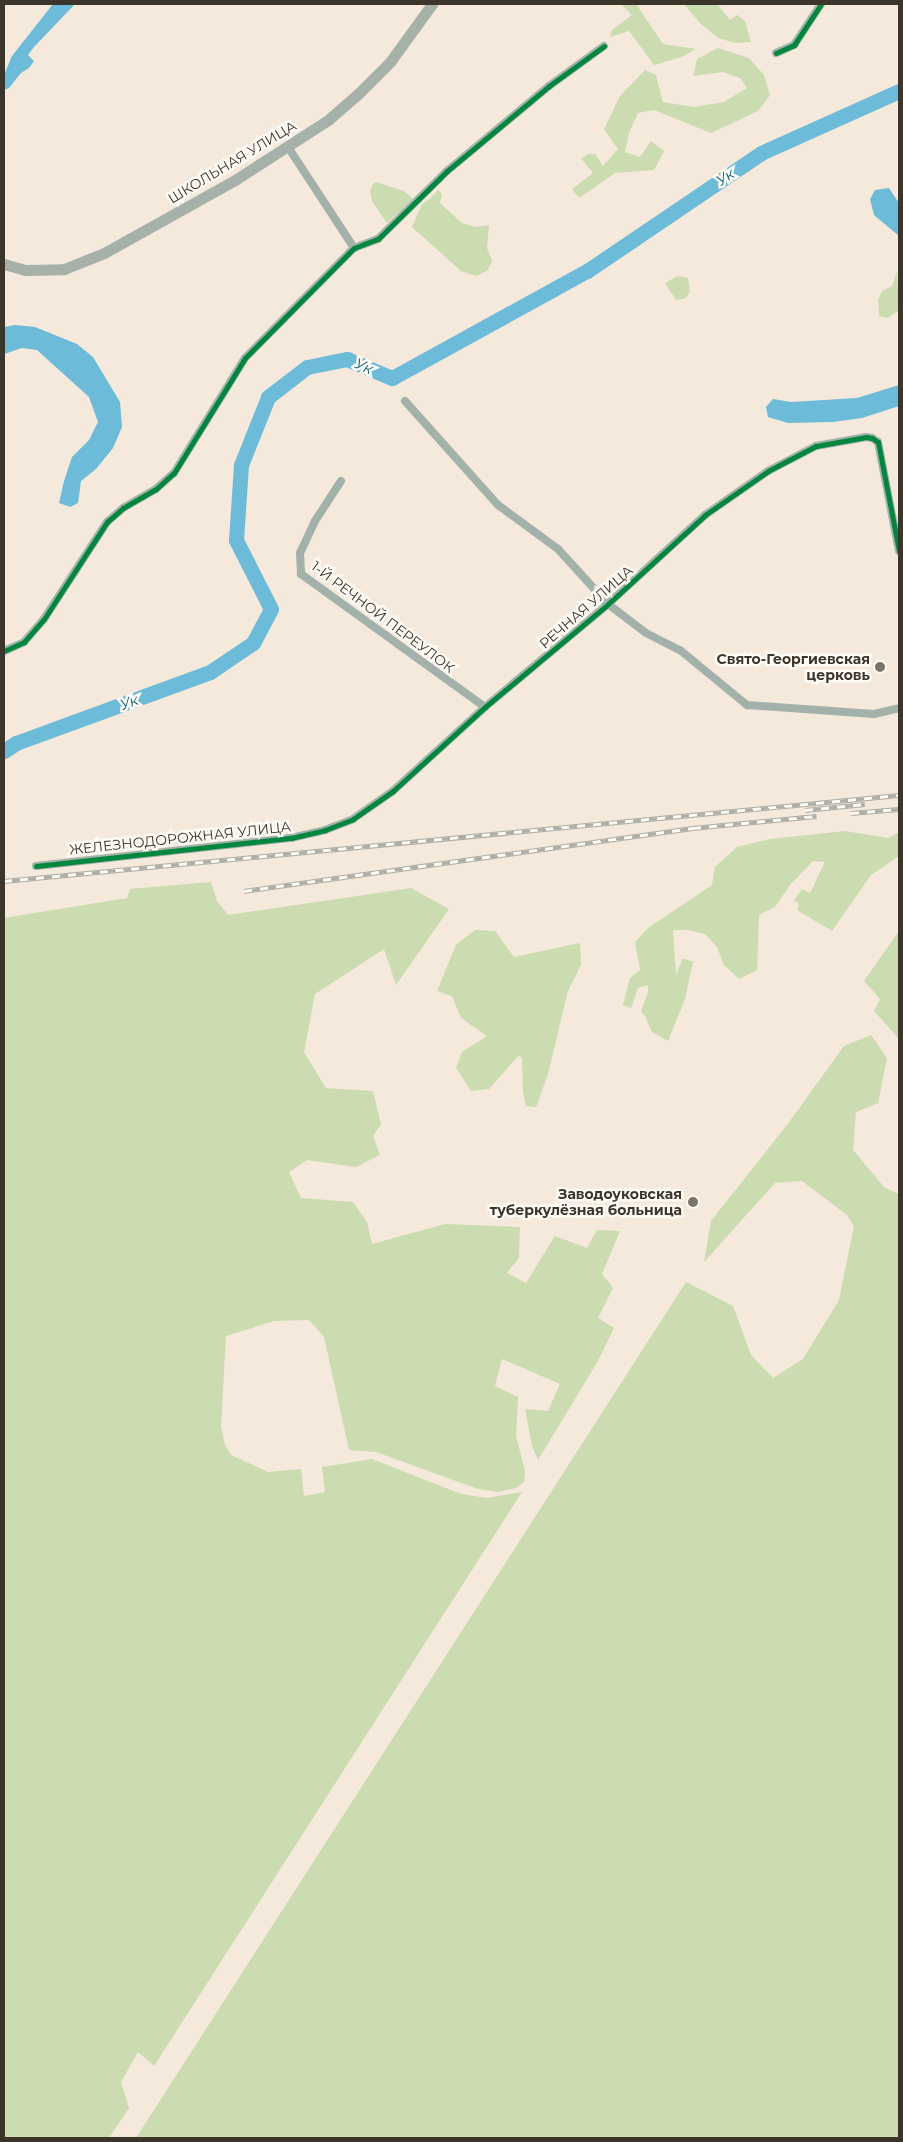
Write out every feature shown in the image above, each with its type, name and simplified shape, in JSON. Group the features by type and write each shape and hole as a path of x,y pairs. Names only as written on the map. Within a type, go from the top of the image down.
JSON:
{"street":[{"name":"ШКОЛЬНАЯ УЛИЦА","path":"4,264 25,270 64,269 104,253 234,180 328,120 384,69 432,4"},
{"path":"776,53 794,45 821,4"},
{"path":"4,651 24,642 44,619 107,522 122,508 156,489 174,473 244,358 354,248 378,239 447,171 549,86 604,46"},
{"path":"288,147 354,248"},
{"path":"405,401 498,505 558,548 608,604 646,633 680,650 747,705 874,714 899,708"},
{"name":"РЕЧНАЯ УЛИЦА","path":"325,830 353,820 393,791 485,707 608,604 705,514 768,471 816,446 866,438 872,438 878,442 899,551"},
{"name":"1-Й РЕЧНОЙ ПЕРЕУЛОК","path":"341,480 315,521 300,553 301,574 485,707"},
{"name":"ЖЕЛЕЗНОДОРОЖНАЯ УЛИЦА","path":"36,866 291,838 325,830"}],"green space":[{"path":"621,4 636,4 663,44 696,49 681,57 654,65 629,31 610,37 612,30 632,15"},
{"path":"684,4 717,4 730,20 737,15 745,21 751,42 736,43 718,38 701,24"},
{"path":"718,48 749,58 764,75 770,95 758,111 711,133 654,110 638,113 629,133 625,152 640,157 651,141 664,151 654,170 615,173 579,198 572,189 593,173 581,158 589,154 595,154 603,166 618,149 604,129 620,96 645,70 656,75 663,102 694,107 724,102 747,88 740,78 723,72 693,76 697,59"},
{"path":"376,182 404,191 413,199 387,223 372,201 370,191"},
{"path":"438,190 442,194 440,203 462,223 475,227 489,225 487,248 492,261 487,271 476,276 461,271 412,227 422,204 430,199"},
{"path":"897,271 899,310 888,318 879,316 878,300 882,291 892,286"},
{"path":"678,276 688,278 690,291 686,298 676,300 665,283"},
{"path":"845,831 888,838 899,832 899,856 871,875 832,931 797,910 799,904 794,900 802,889 810,893 825,862 813,861 790,885 775,907 759,915 757,970 739,979 724,965 717,947 705,934 688,930 673,930 676,975 683,958 693,962 685,999 668,1041 652,1032 641,1011 648,992 648,985 638,988 631,1008 623,1005 630,978 640,970 635,942 648,928 712,885 715,867 737,847 770,839"},
{"path":"211,882 217,901 228,915 411,888 449,909 396,985 384,949 315,994 304,1052 326,1088 373,1091 381,1124 373,1136 380,1155 356,1167 307,1160 289,1172 301,1198 353,1202 367,1222 372,1244 445,1224 520,1227 519,1258 507,1273 526,1283 555,1236 587,1248 597,1230 620,1231 602,1274 613,1288 598,1318 614,1328 598,1361 538,1460 532,1446 525,1409 548,1411 560,1384 502,1359 495,1386 518,1397 516,1436 525,1471 524,1482 516,1488 498,1492 478,1489 376,1452 349,1450 324,1337 309,1320 274,1321 226,1336 221,1427 225,1445 231,1455 268,1472 301,1469 304,1496 325,1492 322,1467 372,1459 461,1494 487,1498 522,1492 154,2066 138,2052 121,2082 129,2108 109,2138 4,2138 4,918 127,898 130,889"},
{"path":"475,930 495,931 514,957 580,943 581,965 568,991 548,1074 536,1107 526,1106 523,1092 522,1058 519,1055 489,1089 471,1091 456,1068 462,1052 487,1036 461,1018 452,996 437,991 456,945"},
{"path":"899,931 899,1039 874,1011 880,999 864,981"},
{"path":"871,1035 887,1058 878,1103 856,1112 853,1150 884,1187 899,1194 899,2138 136,2138 686,1282 733,1306 751,1355 773,1378 803,1359 839,1300 854,1226 847,1215 802,1181 775,1183 704,1262 711,1221 787,1125 844,1046"}],"water":[{"path":"53,4 75,4 28,55 34,61 29,68 21,73 9,88 4,90 4,75 12,56"},
{"path":"889,188 899,203 899,236 874,215 870,199 875,190"},
{"path":"15,325 35,327 77,344 93,357 120,402 122,427 113,448 96,469 81,481 78,503 70,507 59,503 64,481 72,457 89,440 98,422 89,397 37,350 22,348 4,354 4,327"},
{"path":"899,385 899,406 862,418 833,422 788,423 768,417 766,407 773,399 791,402 857,398"}],"waterway":[{"name":"Ук","path":"4,751 16,743 210,672 253,643 271,609 236,540 241,465 268,397 307,367 347,359 392,378 587,271 761,153 899,91"}],"railway":[{"path":"4,881 899,795"},
{"path":"805,810 865,804"},
{"path":"851,813 899,809"},
{"path":"244,891 693,828 816,816"}],"cycle path":[{"path":"776,53 794,45 821,4"},
{"path":"4,651 24,642 44,619 107,522 123,508 156,489 174,473 245,358 354,248 378,239 447,171 549,86 604,46"},
{"path":"36,866 291,838 325,830 353,819 393,791 485,707 608,604 705,515 768,471 816,446 866,437 878,442 899,551"}],"place":[{"name":"Свято-Георгиевская церковь","path":"880,667"},
{"name":"Заводоуковская туберкулёзная больница","path":"693,1202"}]}
